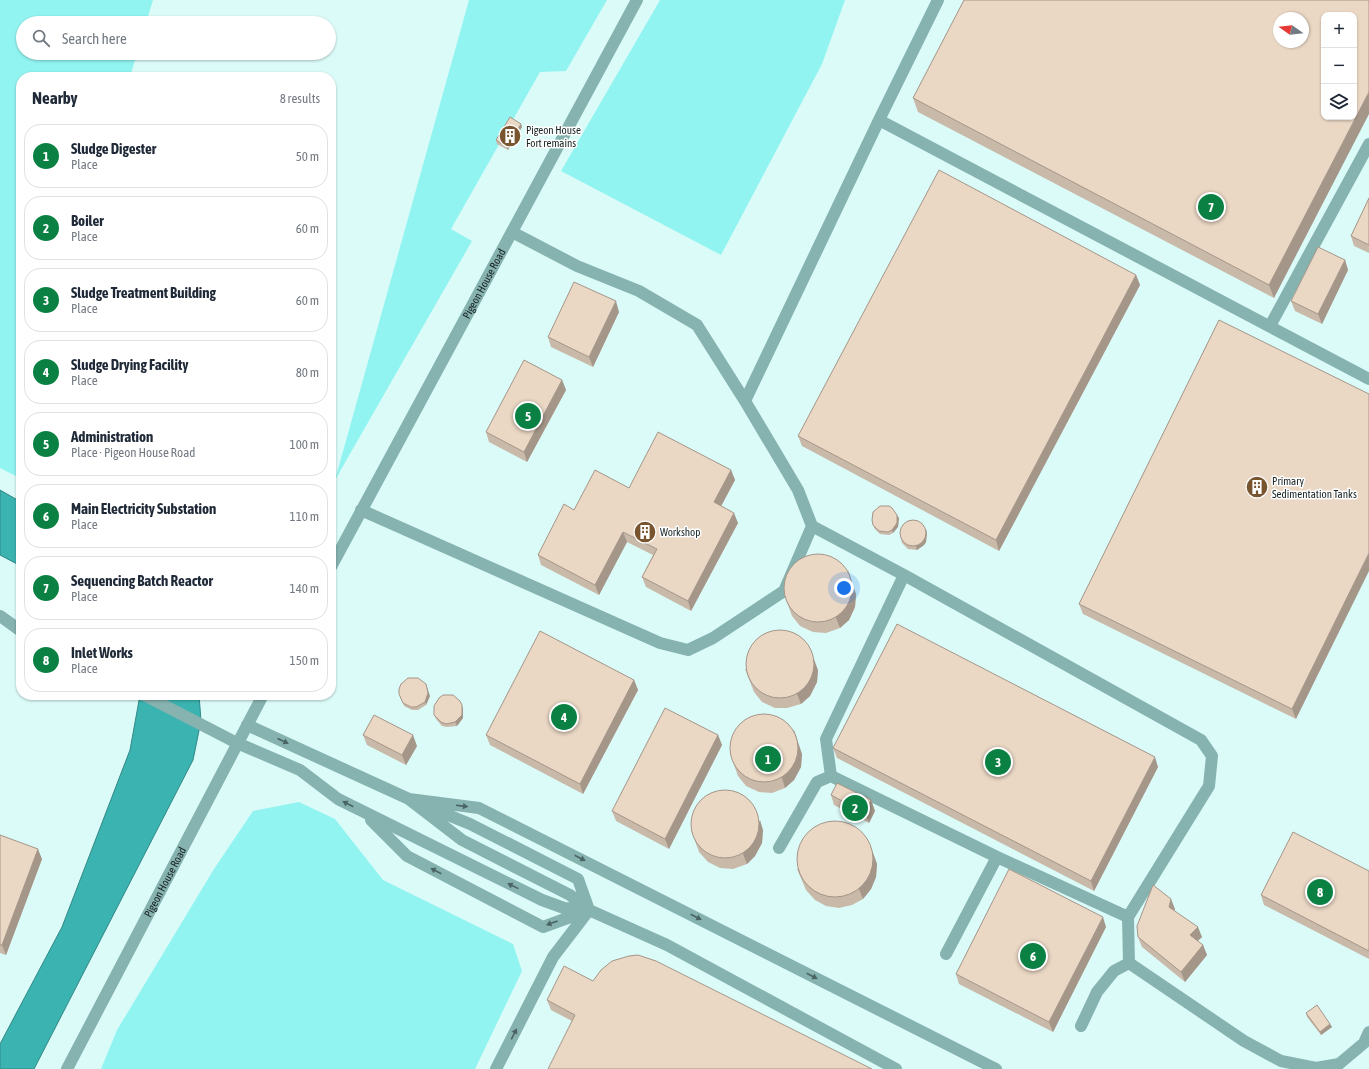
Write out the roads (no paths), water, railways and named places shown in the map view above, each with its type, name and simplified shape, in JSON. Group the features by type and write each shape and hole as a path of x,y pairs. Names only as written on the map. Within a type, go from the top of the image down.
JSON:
{"street":[{"name":"Pigeon House Road","path":"336,558 637,0"},
{"path":"745,401 938,0"},
{"path":"879,120 1369,379"},
{"path":"1270,326 1369,144"},
{"path":"512,232 577,266 639,291 697,326 745,401 798,490 812,526 904,575 1201,740 1212,756 1209,786 1128,917 1129,963"},
{"path":"361,510 660,643 688,650 713,638 784,590 812,526"},
{"path":"831,776 826,739 904,575"},
{"path":"0,616 16,627"},
{"path":"154,700 238,743 300,770 338,799 542,900 564,908 589,910"},
{"name":"Pigeon House Road","path":"67,1069 260,700"},
{"path":"247,725 409,799 470,824 557,867 578,879 589,910"},
{"path":"779,848 817,782 831,776 998,857 1128,917"},
{"path":"409,799 462,840 570,895 589,910 667,945 896,1069"},
{"path":"409,799 479,808 996,1069"},
{"path":"364,812 407,856 543,927 589,910"},
{"path":"946,954 998,857"},
{"path":"496,1069 553,957 589,910"},
{"path":"1081,1026 1097,992 1114,971 1129,963"},
{"path":"1129,963 1244,1041 1281,1061 1316,1068 1339,1064 1364,1043 1369,1032"}],"place":[{"name":"Pigeon House Fort remains","path":"510,136"},
{"name":"Sequencing Batch Reactor","path":"1211,207"},
{"name":"Administration","path":"528,416"},
{"name":"Primary Sedimentation Tanks","path":"1257,487"},
{"name":"Workshop","path":"645,532"},
{"name":"Sludge Drying Facility","path":"564,717"},
{"name":"Sludge Digester","path":"768,759"},
{"name":"Sludge Treatment Building","path":"998,762"},
{"name":"Boiler","path":"855,808"},
{"name":"Inlet Works","path":"1320,892"},
{"name":"Main Electricity Substation","path":"1033,956"}]}
